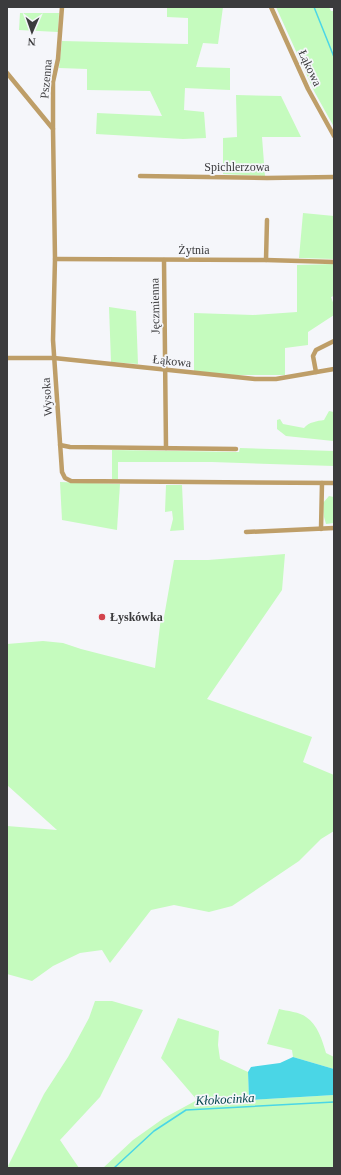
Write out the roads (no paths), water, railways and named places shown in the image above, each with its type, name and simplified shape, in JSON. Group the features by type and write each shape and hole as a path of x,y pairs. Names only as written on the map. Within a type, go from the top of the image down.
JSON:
{"street":[{"name":"Pszenna","path":"53,128 53,82 58,59 62,7"},
{"name":"Łąkowa","path":"271,7 308,89 334,136"},
{"path":"7,73 53,128"},
{"name":"Wysoka","path":"53,128 55,259 53,340 62,472 65,478 71,481 334,483"},
{"name":"Spichlerzowa","path":"140,176 260,178 334,177"},
{"path":"266,260 267,220"},
{"name":"Żytnia","path":"55,259 266,260 334,262"},
{"name":"Jęczmienna","path":"164,260 166,448"},
{"path":"316,372 313,356 316,350 334,341"},
{"name":"Łąkowa","path":"7,358 54,358 166,371 255,379 276,379 334,369"},
{"path":"60,445 70,447 236,449"},
{"path":"321,529 322,483"},
{"path":"246,532 334,528"}],"water":[{"path":"293,1057 334,1069 334,1095 249,1100 248,1072 251,1067 280,1063"}],"waterway":[{"path":"314,7 334,57"},
{"name":"Kłokocinka","path":"114,1168 154,1131 186,1110 334,1102"}],"place":[{"name":"Łyskówka","path":"102,617"}]}
